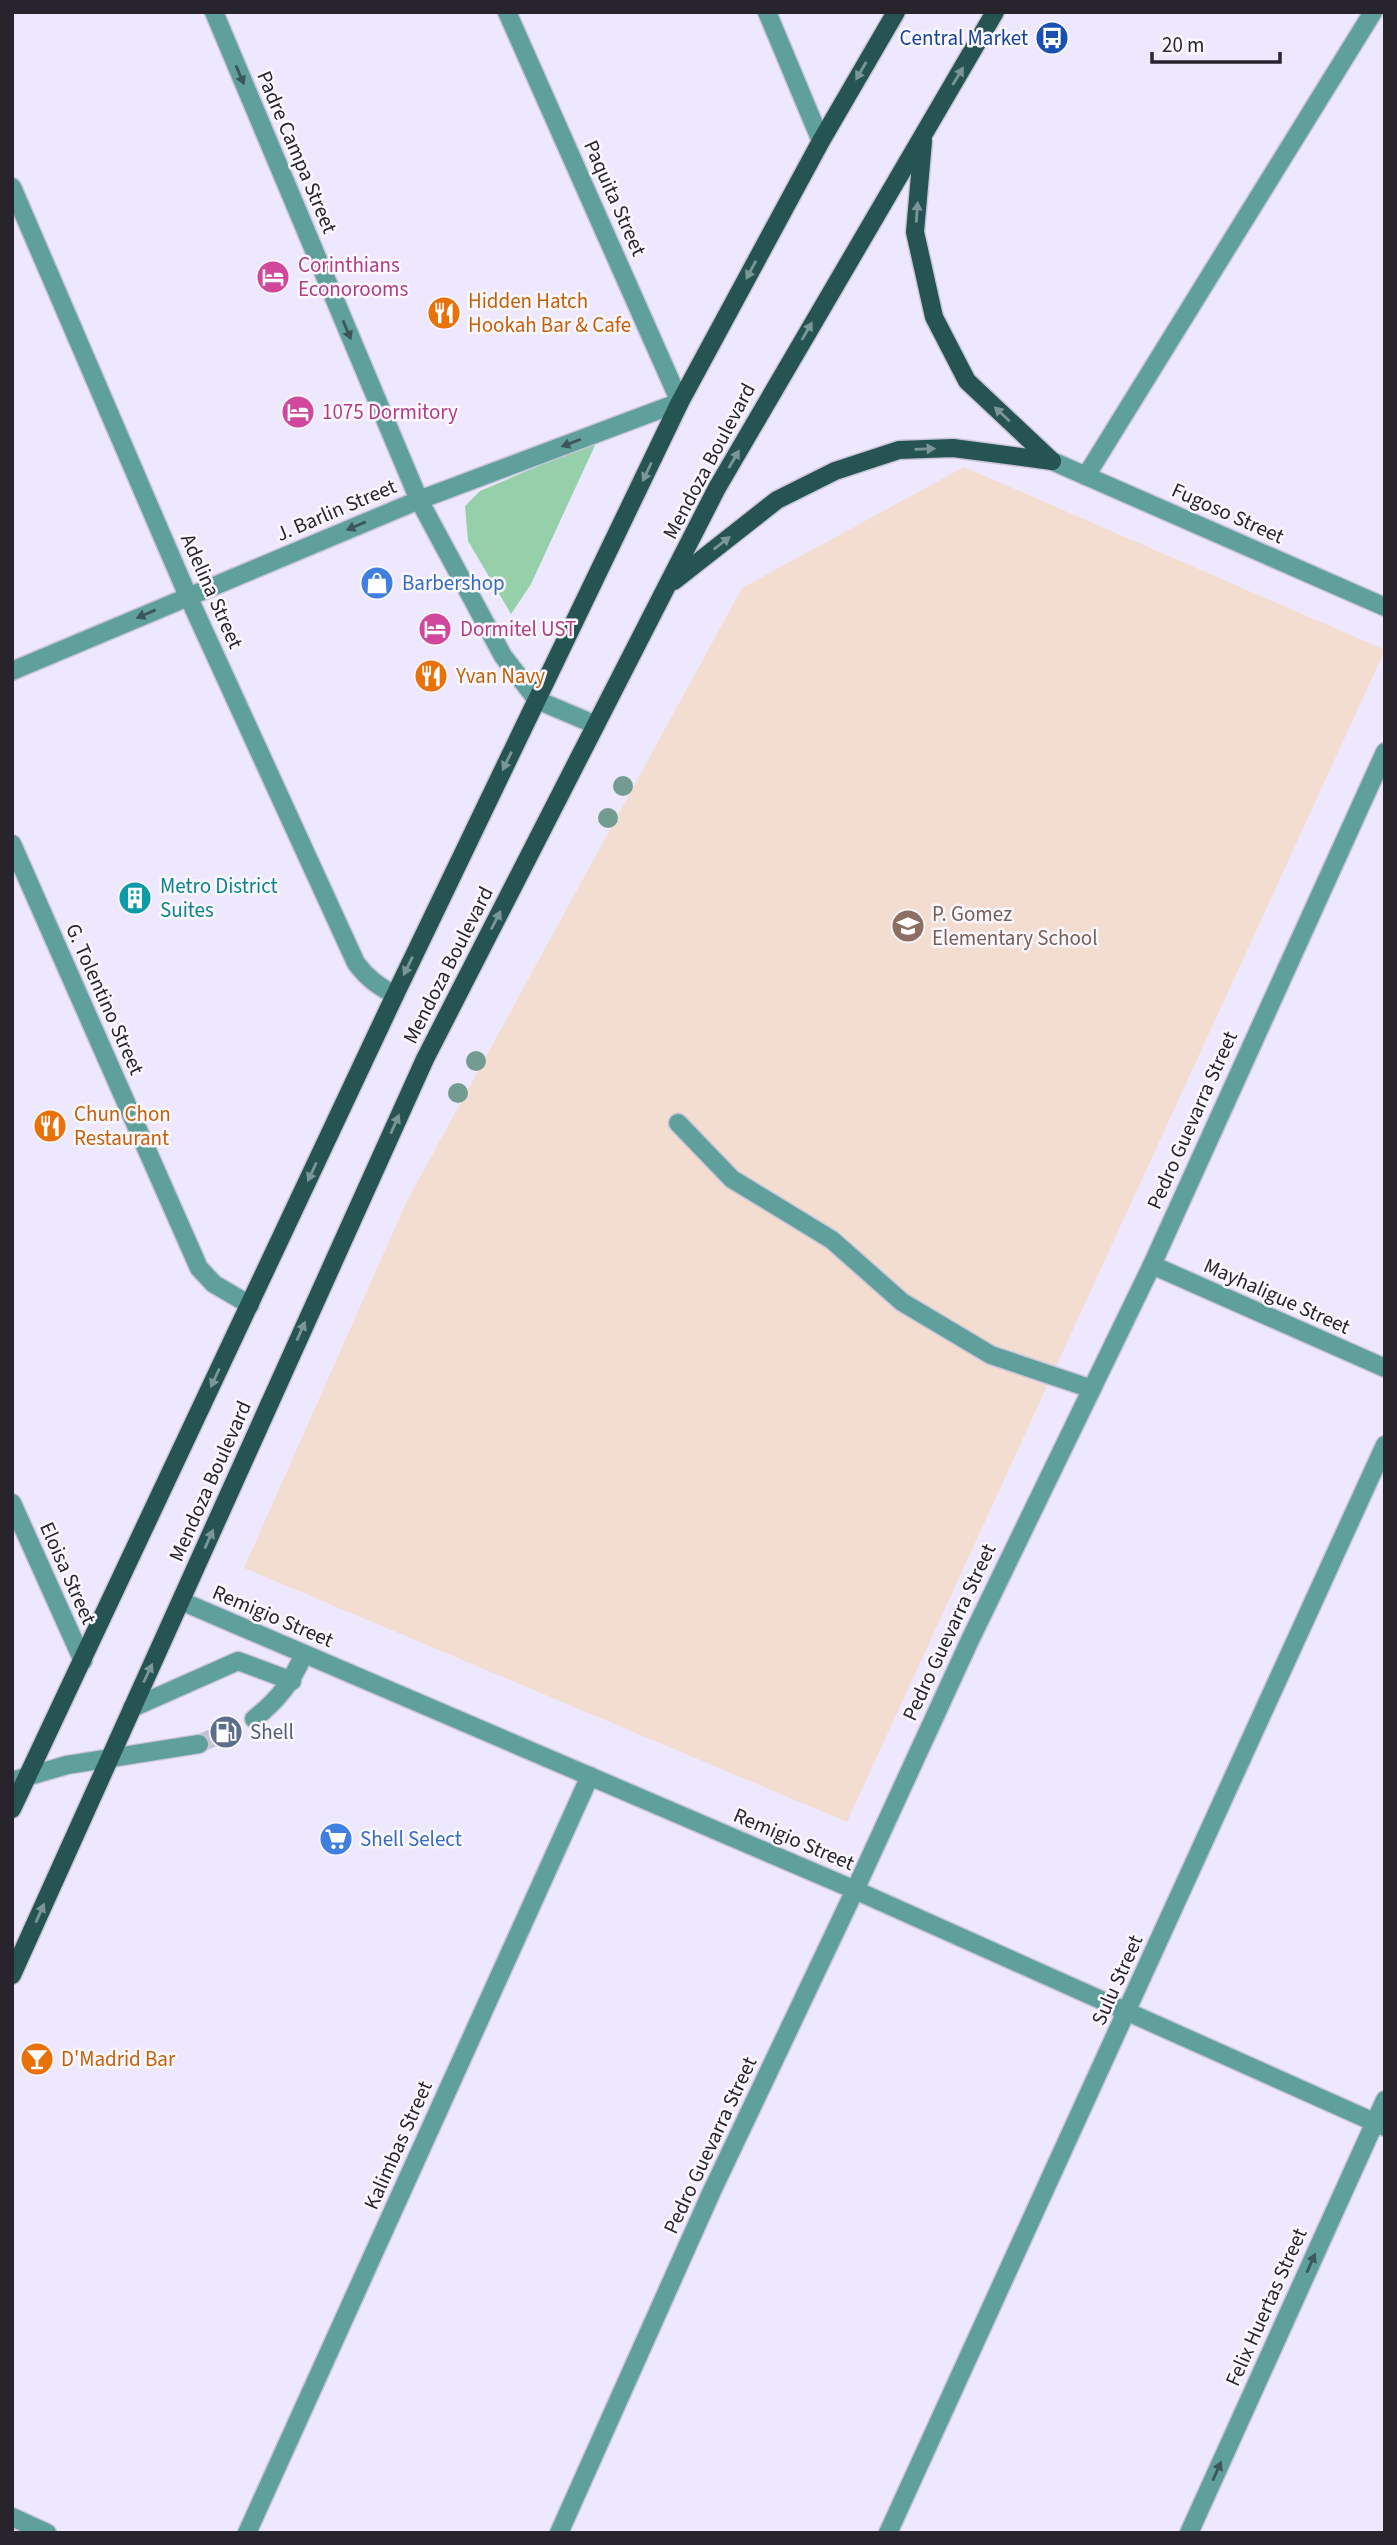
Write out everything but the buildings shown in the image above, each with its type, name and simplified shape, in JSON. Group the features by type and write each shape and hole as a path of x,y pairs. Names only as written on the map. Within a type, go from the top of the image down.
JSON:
{"main road":[{"name":"Mendoza Boulevard","path":"12,1809 20,1778 83,1661 395,995 680,401 821,141 896,12"},
{"name":"Mendoza Boulevard","path":"12,1975 425,1059 723,477 995,12"},
{"path":"923,134 915,232 934,317 967,381 1052,461"},
{"path":"669,585 777,500 835,471 899,450 953,448 1052,461"}],"street":[{"name":"Padre Campa Street","path":"214,12 419,500 503,656 537,700 596,725"},
{"name":"Paquita Street","path":"507,12 680,401"},
{"path":"767,12 821,141"},
{"path":"1086,476 1373,12"},
{"name":"Adelina Street","path":"12,187 188,596 356,963 378,986 395,995"},
{"name":"J. Barlin Street","path":"12,671 419,500 680,401"},
{"name":"Fugoso Street","path":"1052,461 1385,607"},
{"name":"Pedro Guevarra Street","path":"559,2533 707,2203 976,1627 1152,1265 1385,752"},
{"name":"G. Tolentino Street","path":"12,844 199,1268 214,1284 250,1305"},
{"path":"678,1123 732,1179 832,1240 902,1302 991,1355 1091,1389"},
{"name":"Mayhaligue Street","path":"1152,1265 1385,1368"},
{"name":"Sulu Street","path":"888,2533 1385,1446"},
{"name":"Eloisa Street","path":"12,1503 83,1661"},
{"name":"Remigio Street","path":"181,1601 855,1890 1380,2125"},
{"path":"132,1708 238,1661 251,1631"},
{"path":"254,1719 292,1681 304,1654"},
{"path":"238,1661 292,1681"},
{"path":"20,1778 109,1758 199,1744"},
{"name":"Kalimbas Street","path":"247,2533 590,1776"},
{"name":"Felix Huertas Street","path":"1189,2533 1380,2125 1385,2101"},
{"path":"22,2525 47,2533"}],"shaded area":[{"name":"P. Gomez Elementary School","path":"964,467 1385,650 847,1822 244,1568 407,1201 742,588"}],"green space":[{"path":"597,441 531,584 511,614 468,541 465,506 480,491"}],"tunnel":[{"path":"199,1744 254,1719"}],"place":[{"name":"Central Market","path":"1052,38"},
{"name":"Corinthians Econorooms","path":"273,277"},
{"name":"Hidden Hatch Hookah Bar & Cafe","path":"444,313"},
{"name":"1075 Dormitory","path":"298,412"},
{"name":"Barbershop","path":"377,583"},
{"name":"Dormitel UST","path":"435,629"},
{"name":"Yvan Navy","path":"431,676"},
{"name":"Metro District Suites","path":"135,898"},
{"name":"P. Gomez Elementary School","path":"908,926"},
{"name":"Chun Chon Restaurant","path":"50,1126"},
{"name":"Shell","path":"226,1732"},
{"name":"Shell Select","path":"336,1839"},
{"name":"D'Madrid Bar","path":"37,2059"}]}
